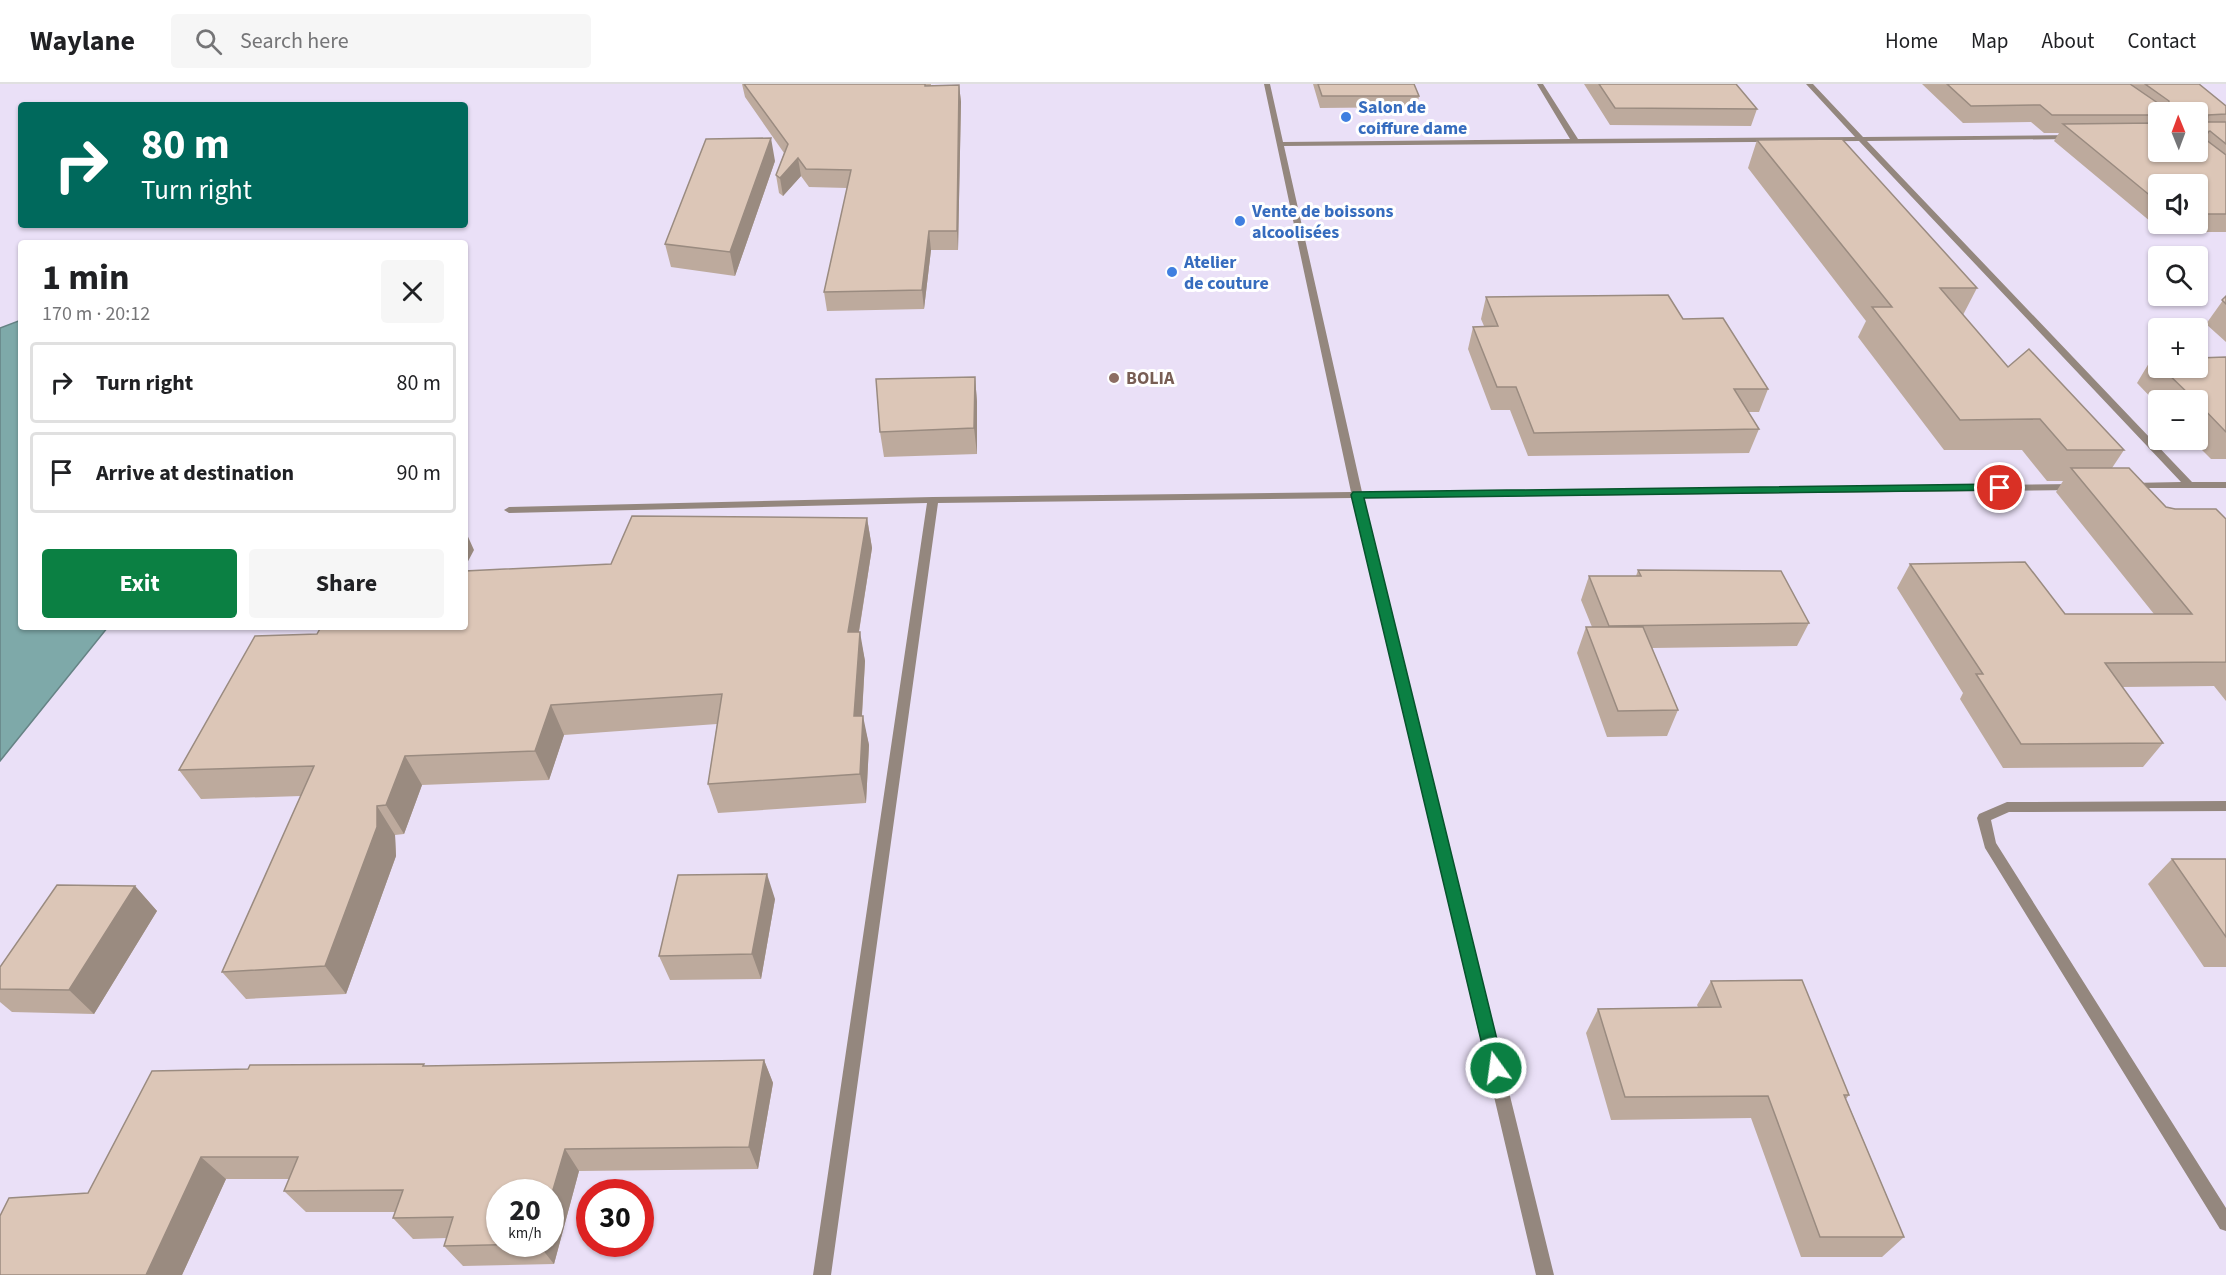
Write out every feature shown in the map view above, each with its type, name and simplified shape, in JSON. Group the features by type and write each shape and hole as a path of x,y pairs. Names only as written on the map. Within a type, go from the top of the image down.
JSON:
{"street":[{"path":"1268,84 1357,495 1545,1275"},
{"path":"1540,84 1575,141"},
{"path":"1809,84 2190,486"},
{"path":"1280,144 2078,137"},
{"path":"2119,486 2226,485"},
{"path":"509,510 933,500 2083,487"},
{"path":"822,1275 933,500"},
{"path":"2226,806 2007,807 1984,818 1989,844 2226,1223"}],"shaded area":[{"path":"18,321 18,630 106,630 0,761 0,328"}],"building":[{"path":"744,84 959,85 957,231 929,231 922,290 824,292 851,170 806,169 798,158 780,178 776,175 788,144"},
{"path":"1318,84 1414,84 1419,96 1322,96"},
{"path":"1599,84 1736,84 1757,109 1615,108"},
{"path":"1947,84 2130,84 2156,102 2148,102 2148,115 2052,115 2040,105 1971,106"},
{"path":"2145,84 2199,84 2226,106 2226,114 2208,115 2208,102 2169,102"},
{"path":"2208,122 2226,122 2226,144 2208,132"},
{"path":"2148,123 2148,162 2208,162 2208,141 2226,155 2226,214 2208,214 2208,174 2148,174 2148,194 2063,124"},
{"path":"771,138 730,252 665,244 706,139"},
{"path":"1842,139 1977,288 1940,288 2008,367 2029,349 2124,450 2067,450 2040,419 1960,420 1872,307 1892,307 1757,140"},
{"path":"1668,295 1683,319 1723,318 1768,389 1734,389 1759,429 1534,433 1516,387 1497,387 1473,327 1498,326 1486,297"},
{"path":"2226,357 2226,432 2208,413 2208,390 2185,390 2172,378 2208,378 2208,358"},
{"path":"975,377 974,428 880,432 876,379"},
{"path":"2071,468 2129,468 2166,507 2216,509 2226,519 2226,662 2105,663 2163,743 2021,744 1976,674 1983,674 1910,564 2025,562 2065,614 2192,614"},
{"path":"632,516 867,518 848,632 860,632 854,716 863,716 860,774 708,784 722,694 551,705 535,751 405,756 386,805 377,806 377,827 325,966 222,972 314,766 179,770 255,636 317,634 319,630 468,630 468,571 611,564"},
{"path":"1638,570 1781,571 1809,623 1609,626 1589,576 1641,576"},
{"path":"1586,627 1643,627 1678,710 1618,711"},
{"path":"2172,859 2226,859 2226,937"},
{"path":"767,874 752,954 659,956 678,875"},
{"path":"57,885 135,886 69,990 0,989 0,967"},
{"path":"1802,980 1849,1095 1844,1095 1904,1237 1820,1237 1768,1096 1625,1097 1598,1009 1721,1007 1711,981"},
{"path":"764,1060 749,1147 565,1149 556,1179 486,1179 486,1245 444,1246 453,1217 393,1218 403,1190 284,1191 298,1157 201,1157 146,1275 0,1275 0,1216 9,1198 88,1193 152,1071 248,1069 250,1065 424,1064 423,1066"}],"place":[{"name":"Salon de coiffure dame","path":"1346,117"},
{"name":"Vente de boissons alcoolisées","path":"1240,221"},
{"name":"Atelier de couture","path":"1172,272"},
{"name":"BOLIA","path":"1114,378"}],"route":[{"path":"1496,1068 1357,495 2000,488"}]}
